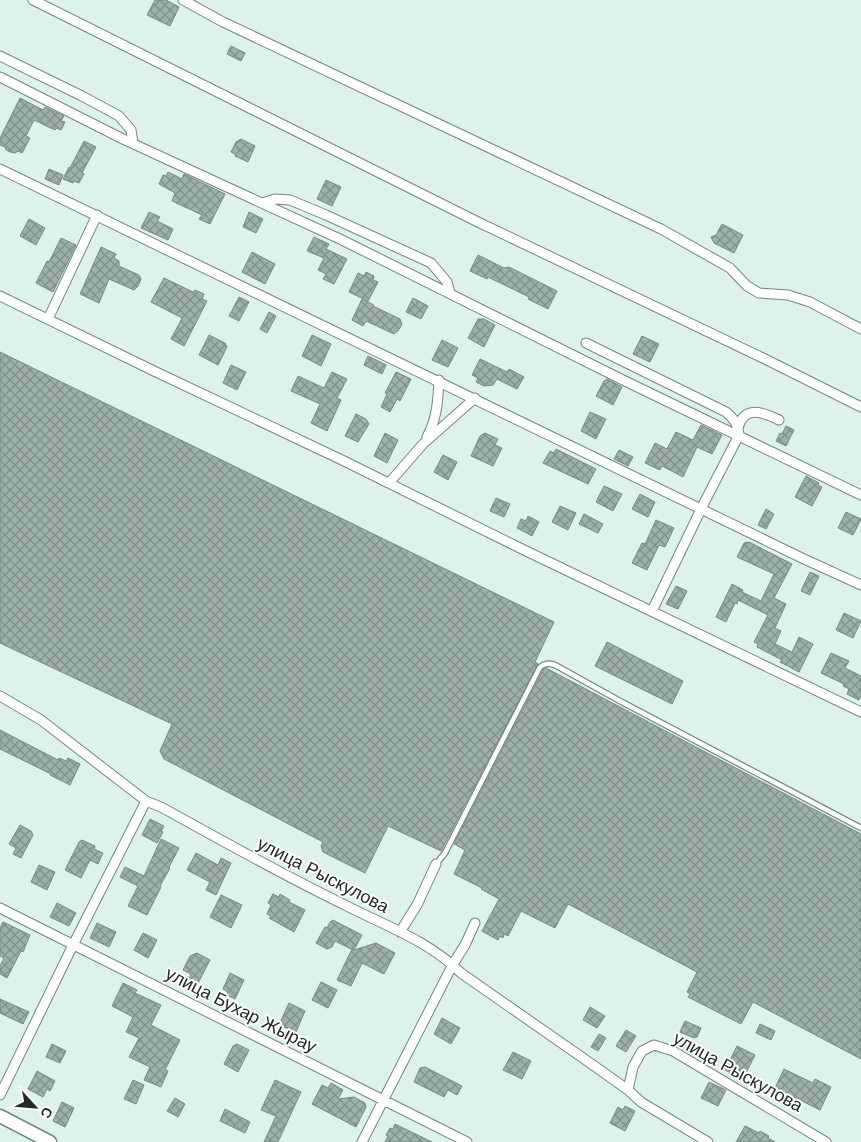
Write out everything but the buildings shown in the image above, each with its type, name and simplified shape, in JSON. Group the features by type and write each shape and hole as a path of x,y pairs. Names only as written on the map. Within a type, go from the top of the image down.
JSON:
{"street":[{"path":"33,0 460,213 756,354 861,407"},
{"path":"183,0 223,22 661,229 730,268 747,286 759,293 788,295 810,302 861,328"},
{"path":"0,56 119,116 131,130 133,143"},
{"path":"0,77 133,143 342,240 625,381 738,432 861,494"},
{"path":"0,169 861,585"},
{"path":"262,203 275,199 290,200 431,263 447,282 450,293"},
{"path":"48,318 97,215"},
{"path":"0,296 861,712"},
{"path":"586,343 726,412 734,419 738,432"},
{"path":"423,444 432,429 437,410 439,380"},
{"path":"389,483 423,444 475,398"},
{"path":"652,611 738,432 739,422 744,415 752,412 765,414 779,420"},
{"name":"улица Рыскулова","path":"0,696 41,720 146,801 161,807 342,904 429,947 469,978 628,1090 640,1102 708,1142"},
{"path":"0,1095 146,801"},
{"path":"400,932 416,905 436,864"},
{"name":"улица Бухар Жырау","path":"0,908 467,1142"},
{"path":"362,1142 453,964 465,946 475,922"},
{"name":"улица Рыскулова","path":"628,1090 633,1068 642,1052 654,1045 673,1051 826,1142"},
{"path":"0,1116 50,1142"}],"lane":[{"path":"436,864 445,853 540,667 545,663 555,665 861,828"}]}
